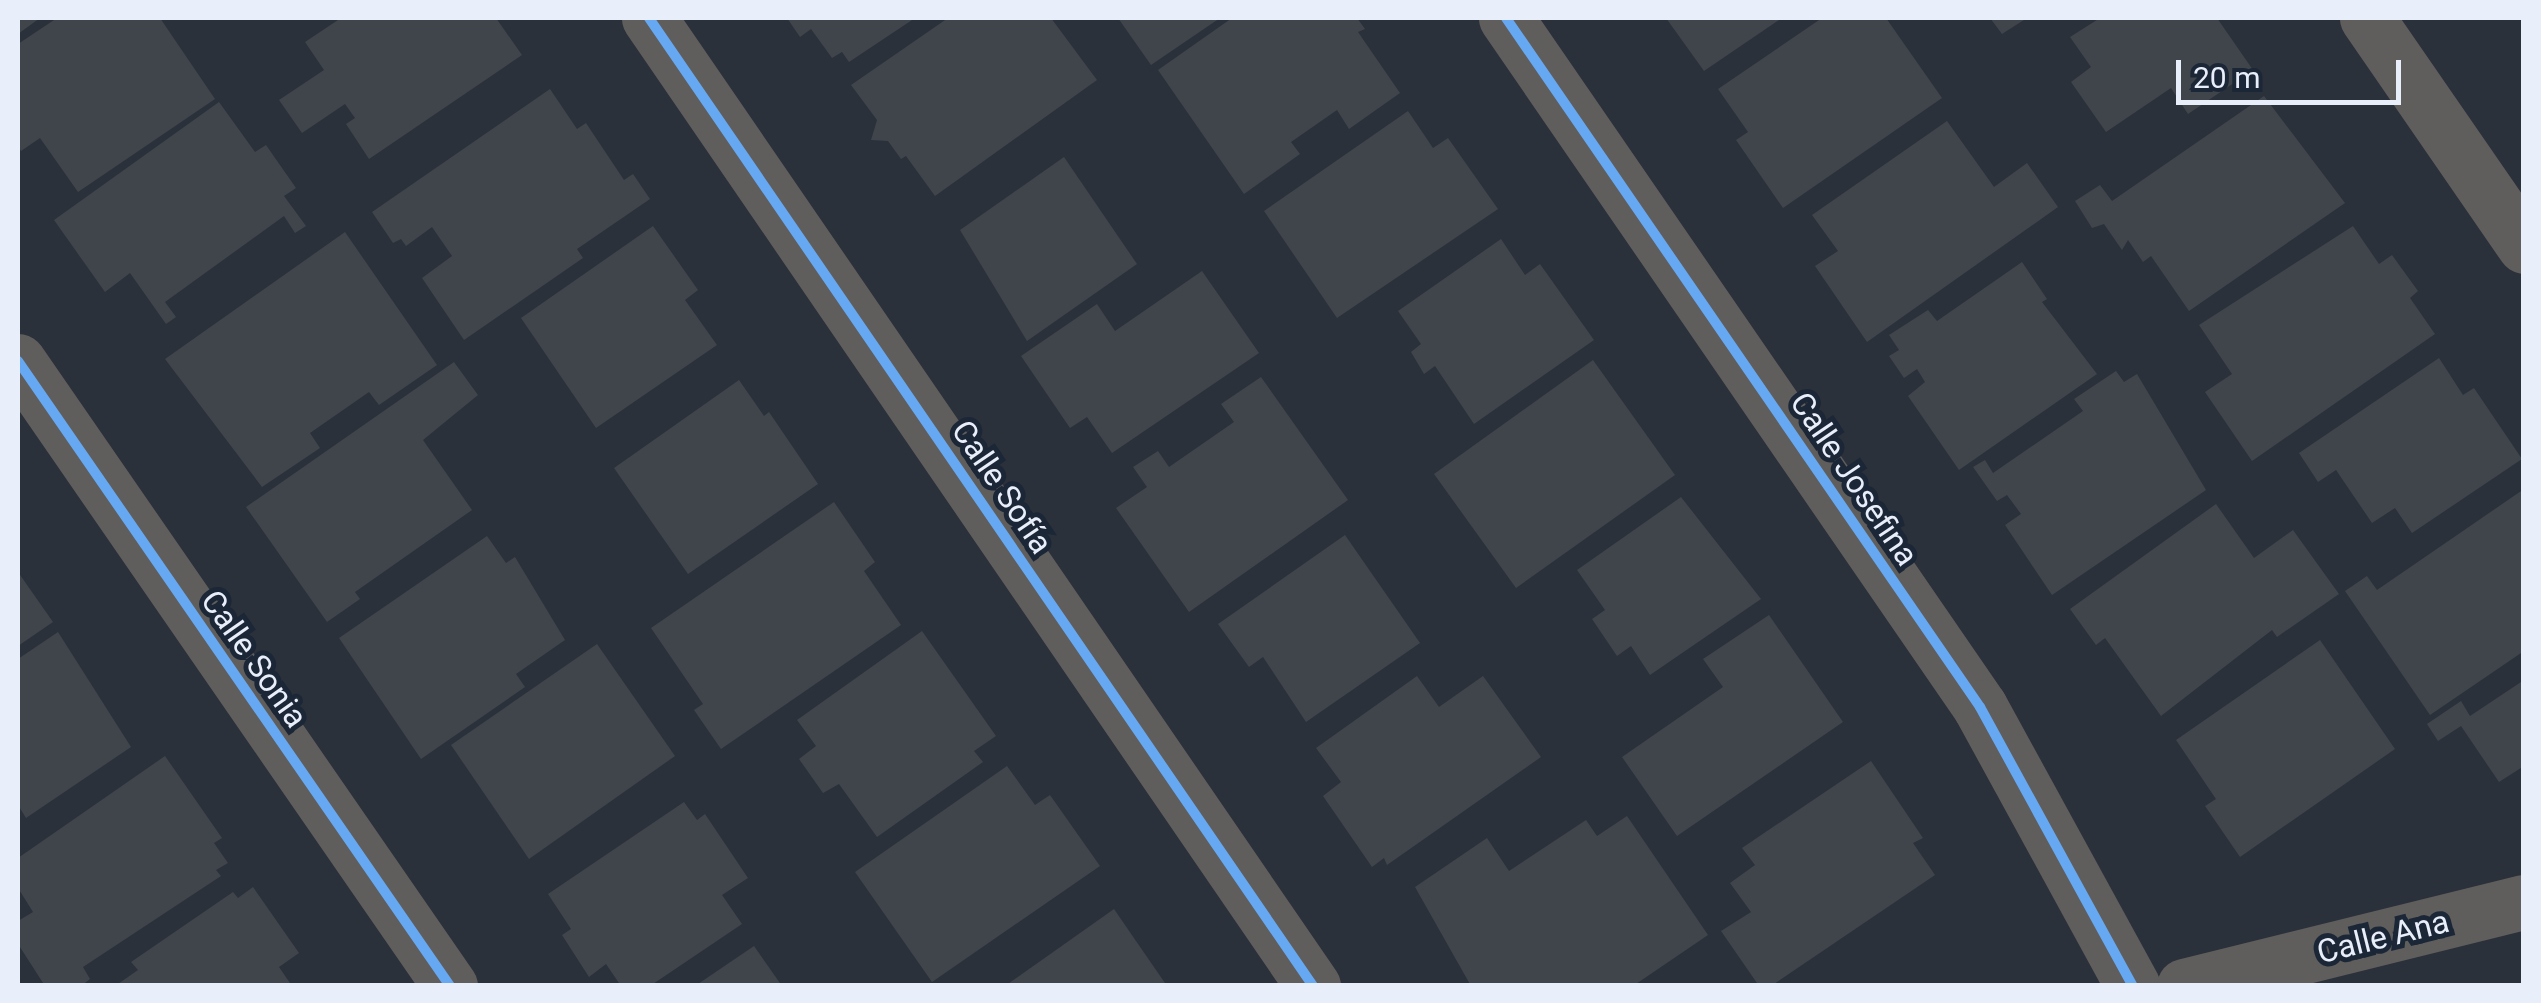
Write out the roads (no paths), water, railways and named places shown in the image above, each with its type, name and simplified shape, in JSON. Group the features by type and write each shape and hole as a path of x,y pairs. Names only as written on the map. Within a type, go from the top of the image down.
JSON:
{"street":[{"name":"Calle Sofía","path":"649,18 1313,986"},
{"name":"Calle Josefina","path":"1506,18 1980,707 2133,986"},
{"path":"2367,18 2524,246"},
{"name":"Calle Sonia","path":"18,361 450,986"},
{"name":"Calle Ana","path":"2184,986 2524,902"}]}
